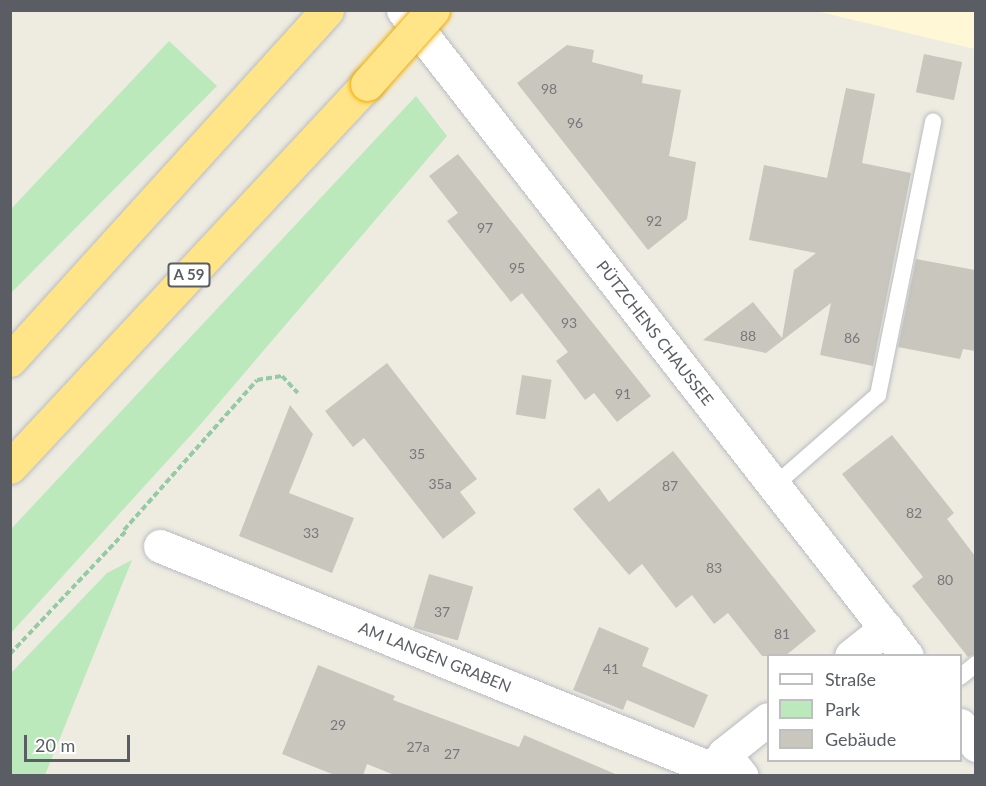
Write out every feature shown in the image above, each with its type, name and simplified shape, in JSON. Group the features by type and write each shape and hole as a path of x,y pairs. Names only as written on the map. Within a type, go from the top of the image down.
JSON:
{"highway":[{"name":"A 59","path":"10,467 367,84 433,10"},
{"path":"10,360 318,20"}],"street":[{"name":"PÜTZCHENS CHAUSSEE","path":"403,10 906,654"},
{"name":"AM LANGEN GRABEN","path":"160,546 721,768 767,720"},
{"path":"854,654 886,628"},
{"path":"962,728 975,745"}],"lane":[{"path":"774,486 878,395 933,121"},
{"path":"962,674 975,664"}],"path":[{"path":"10,654 257,380 282,376 298,393"},
{"path":"124,530 160,546"}],"shaded area":[{"path":"816,11 975,11 975,49"}],"green space":[{"path":"169,41 217,86 11,293 11,209"},
{"path":"416,96 447,136 200,425 11,633 11,529"},
{"path":"132,560 45,775 11,775 11,673 107,573"}],"building":[{"path":"567,45 594,50 592,62 643,75 642,83 681,90 669,156 696,162 687,219 648,250 517,83"},
{"path":"924,54 962,62 954,100 916,92"},
{"path":"846,88 875,94 862,163 911,173 873,366 820,355 831,303 766,353 703,340 753,302 782,338 794,270 816,253 749,240 764,165 827,178"},
{"path":"458,154 651,396 617,422 594,393 585,400 556,361 568,352 522,293 511,302 447,221 458,213 429,176"},
{"path":"916,259 975,270 975,351 963,349 960,359 898,347"},
{"path":"387,363 477,479 460,492 476,513 443,539 364,438 353,447 325,411"},
{"path":"522,375 552,380 545,419 516,415"},
{"path":"290,405 313,434 289,493 354,518 332,573 239,536"},
{"path":"892,435 954,513 947,519 975,556 975,654 968,657 912,586 923,577 842,474"},
{"path":"673,451 816,631 787,654 762,656 728,613 714,624 692,595 676,608 642,564 629,575 573,509 599,488 609,502"},
{"path":"429,574 473,587 458,641 414,628"},
{"path":"599,627 649,648 642,666 708,695 694,728 627,700 623,710 573,690"},
{"path":"318,665 395,696 393,700 519,747 524,735 620,776 397,776 367,764 363,776 337,776 282,754"}]}
